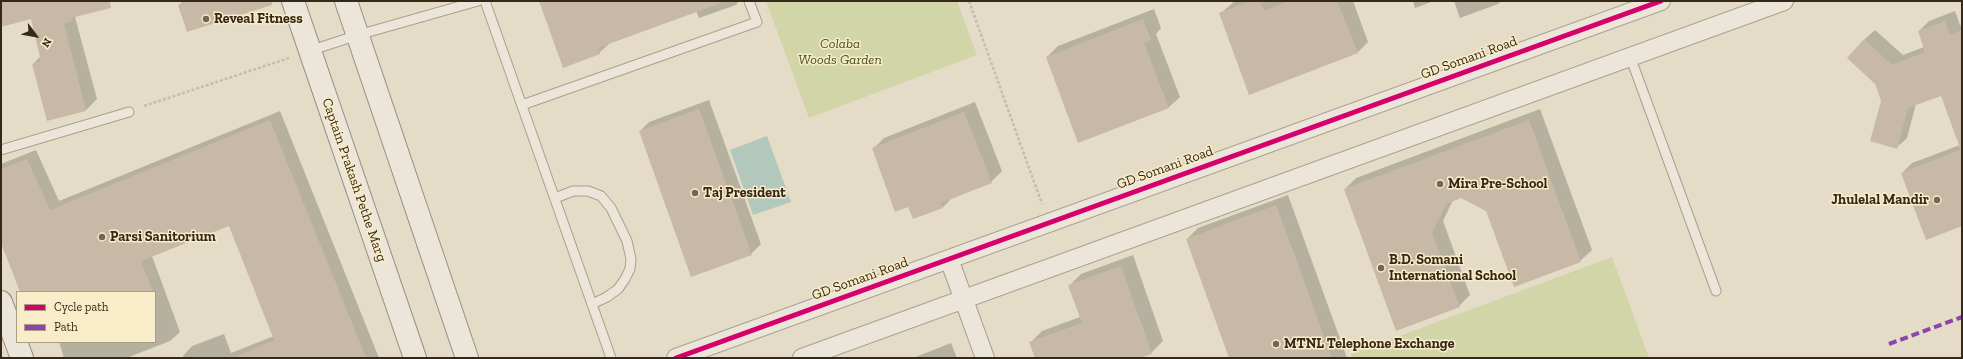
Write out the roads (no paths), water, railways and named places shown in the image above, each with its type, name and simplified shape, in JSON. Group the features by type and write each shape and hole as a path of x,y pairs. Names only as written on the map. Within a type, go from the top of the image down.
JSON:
{"main road":[{"name":"Captain Prakash Pethe Marg","path":"293,1 415,358"},
{"path":"346,1 467,358"},
{"path":"1,302 16,342"},
{"path":"16,343 22,358"}],"street":[{"name":"GD Somani Road","path":"676,358 1661,1"},
{"path":"802,358 1632,62 1784,1"},
{"path":"949,259 985,358"}],"lane":[{"path":"310,51 358,35 478,1"},
{"path":"485,1 611,358"},
{"path":"522,105 756,22 749,1"},
{"path":"1632,62 1716,291"},
{"path":"1,150 129,112"},
{"path":"555,198 573,191 588,190 601,196 614,213 626,241 630,259 630,269 625,279 618,289 607,297 592,304"}],"place":[{"name":"Reveal Fitness","path":"206,19"},
{"name":"Mira Pre-School","path":"1440,184"},
{"name":"Taj President","path":"695,193"},
{"name":"Jhulelal Mandir","path":"1937,200"},
{"name":"Parsi Sanitorium","path":"102,237"},
{"name":"B.D. Somani International School","path":"1381,268"},
{"name":"MTNL Telephone Exchange","path":"1276,344"}],"park label":[{"name":"Colaba Woods Garden","path":"840,52"}]}
